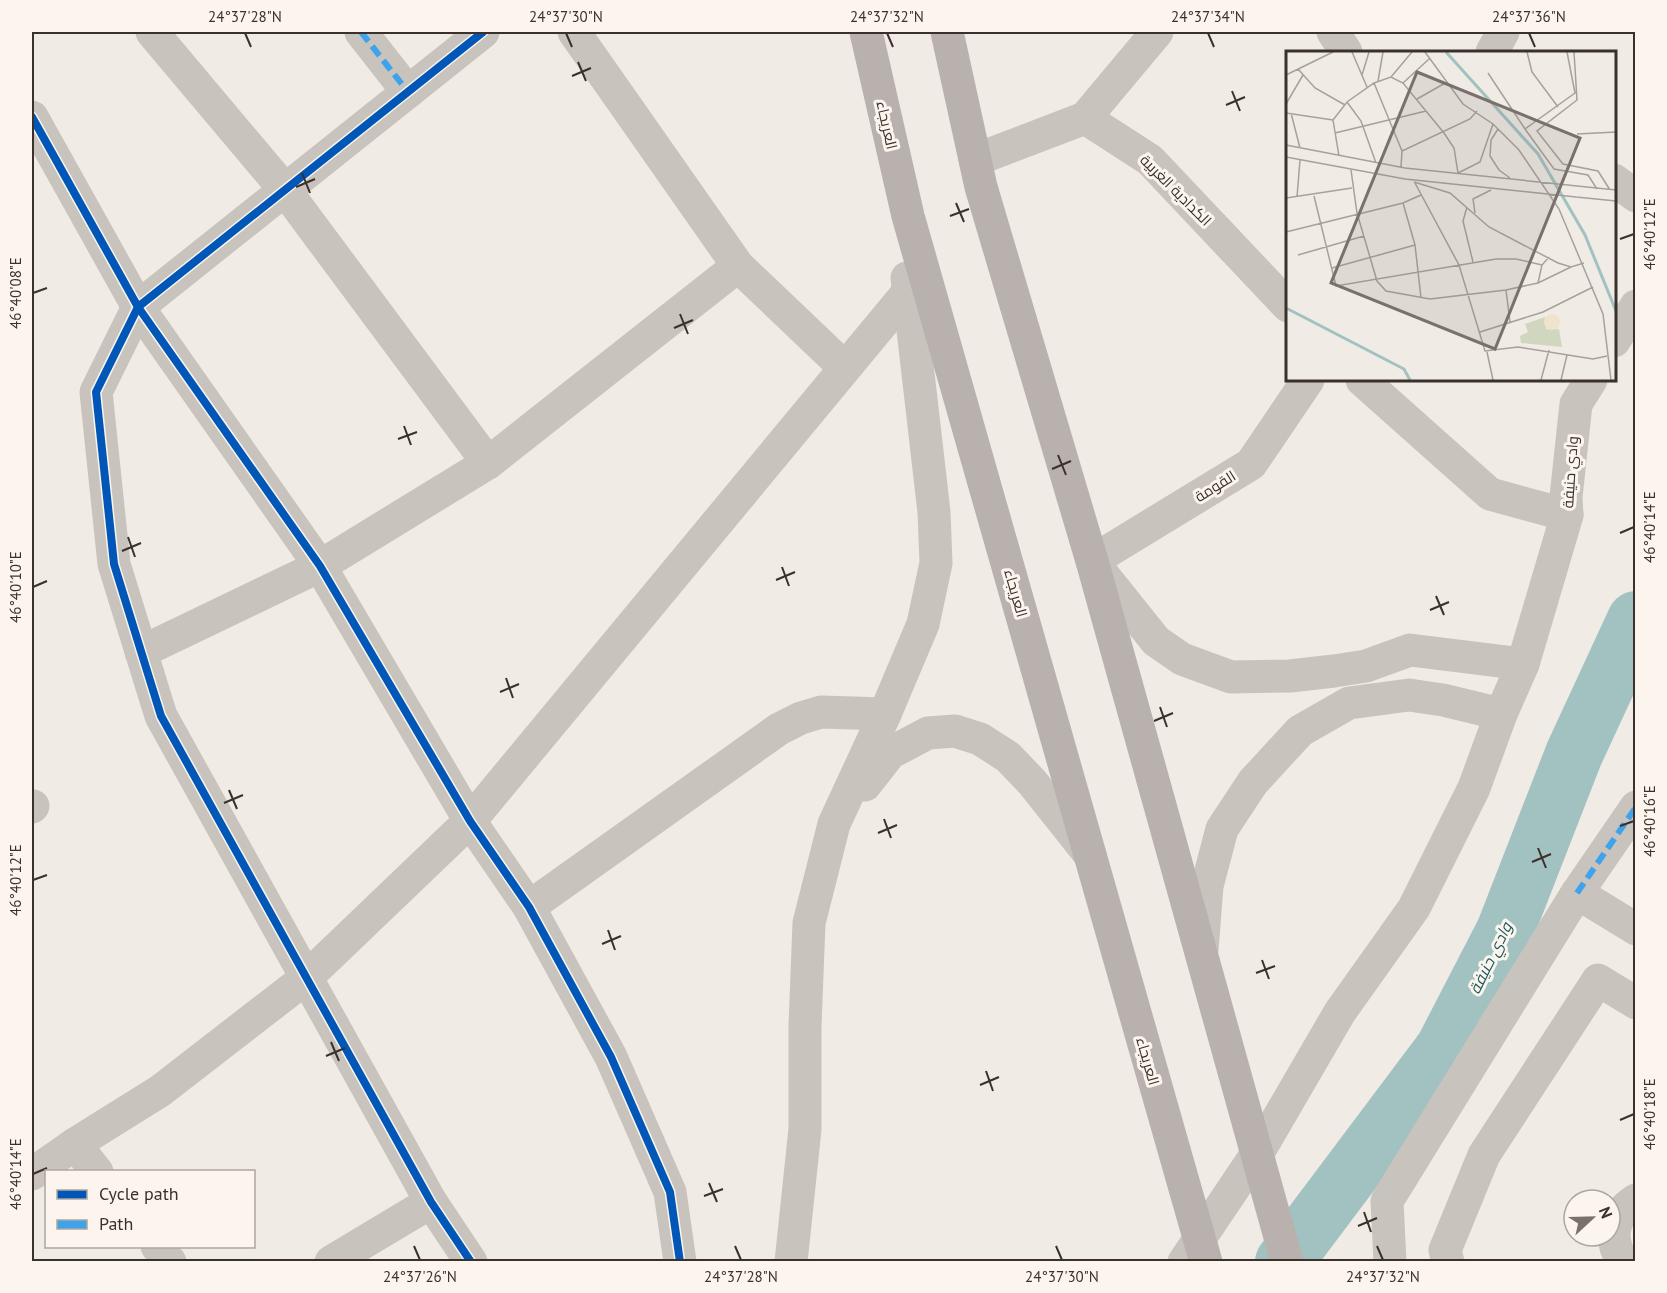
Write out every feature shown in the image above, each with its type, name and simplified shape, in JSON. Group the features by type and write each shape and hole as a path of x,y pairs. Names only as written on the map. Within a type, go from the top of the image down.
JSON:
{"main road":[{"name":"العريجاء","path":"866,32 911,228 1206,1262"},
{"path":"947,32 981,187 1092,561 1287,1262"}],"street":[{"path":"152,32 285,189 488,463"},
{"path":"361,32 408,92"},
{"path":"471,1262 431,1203 161,716 114,564 96,392 138,307 483,32"},
{"path":"573,32 738,266 844,367"},
{"path":"975,159 1085,118 1157,32"},
{"path":"1332,32 1345,51"},
{"path":"1493,51 1503,32"},
{"path":"32,117 138,307 320,566 470,821 529,906 611,1057 670,1192 680,1262"},
{"name":"الكدادية الغربية","path":"1085,118 1150,160 1286,305"},
{"path":"791,1262 805,1129 805,1026 809,922 834,824 885,714 923,624 936,563 934,512 892,146"},
{"path":"1616,182 1635,196"},
{"path":"141,652 320,566 488,463 738,266"},
{"path":"32,1174 160,1091 306,978 470,821 909,291"},
{"path":"1616,337 1635,306"},
{"name":"القومة","path":"1092,561 1251,464 1307,381"},
{"path":"1363,381 1490,494 1567,515"},
{"name":"وادي حنيفة","path":"1184,1262 1262,1146 1340,1012 1414,908 1474,788 1501,714 1523,664 1567,515 1566,497 1576,404 1590,381"},
{"path":"1092,561 1156,641 1182,659 1231,676 1290,676 1334,671 1366,666 1410,650 1523,664"},
{"path":"1201,958 1207,886 1222,829 1253,782 1299,731 1349,703 1409,695 1443,700 1501,714"},
{"path":"529,906 779,729 801,717 821,712 885,714"},
{"path":"834,824 890,753 928,733 955,731 980,739 1008,757 1032,782 1090,855"},
{"path":"1390,1262 1386,1201 1577,893 1635,807"},
{"path":"1577,893 1635,929"},
{"path":"1448,1262 1445,1250 1484,1155 1598,980 1635,1003"},
{"path":"75,1144 95,1170"},
{"path":"1623,1262 1613,1237 1615,1225 1619,1214 1635,1200"},
{"path":"332,1262 431,1203"},
{"path":"159,1248 170,1262"}],"waterway":[{"name":"وادي حنيفة","path":"1284,1262 1444,1049 1505,931 1574,754 1636,620"}],"marked path":[{"path":"361,32 408,92"},
{"path":"1577,893 1636,807"}],"cycle path":[{"path":"471,1262 431,1202 161,716 114,564 96,392 138,307 483,32"},
{"path":"32,117 138,307 320,566 470,821 529,907 611,1057 670,1192 680,1262"}]}
